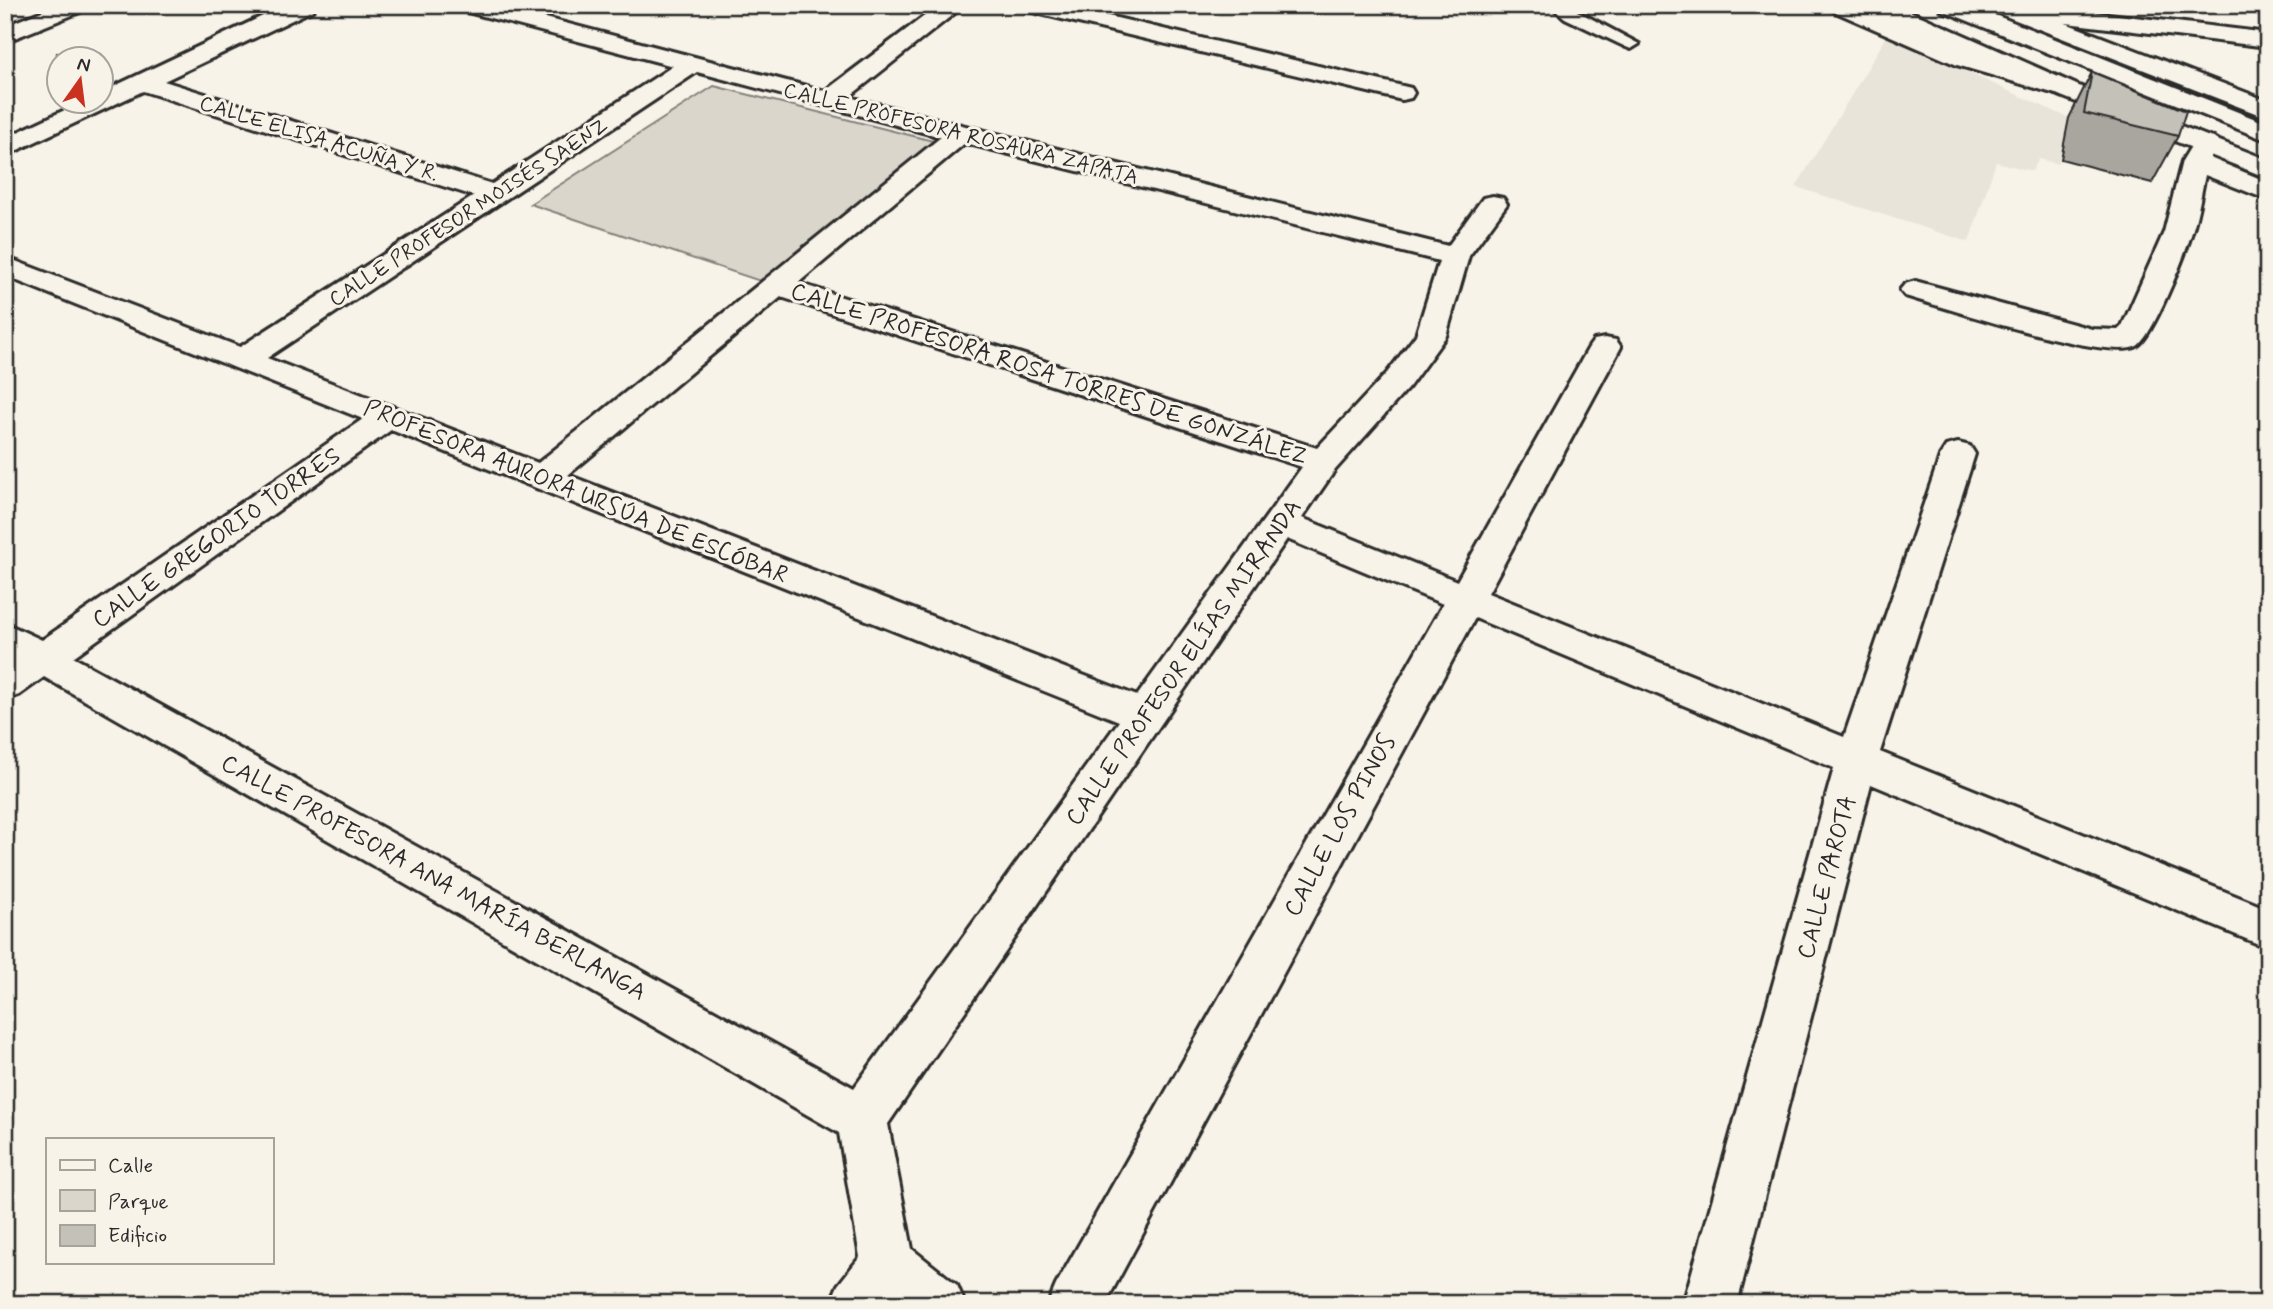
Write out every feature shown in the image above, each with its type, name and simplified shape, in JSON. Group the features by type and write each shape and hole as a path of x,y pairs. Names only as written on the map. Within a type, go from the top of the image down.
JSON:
{"street":[{"path":"5,17 32,5"},
{"path":"5,35 77,5"},
{"path":"116,94 305,5"},
{"name":"CALLE PROFESORA ROSAURA ZAPATA","path":"468,5 960,134 1455,256"},
{"path":"830,100 954,5"},
{"path":"1032,5 1402,93"},
{"path":"1839,5 1966,60 2070,90"},
{"path":"1876,5 2070,90 2200,152 2268,192"},
{"path":"1948,5 2268,134"},
{"path":"2003,7 2268,40"},
{"path":"2003,7 2268,110"},
{"path":"2105,47 2126,77"},
{"name":"CALLE PROFESOR MOISÉS SAENZ","path":"242,360 693,64"},
{"name":"CALLE ELISA ACUÑA Y R.","path":"141,82 497,194"},
{"path":"5,148 70,116"},
{"path":"542,478 960,134"},
{"path":"2200,152 2268,170"},
{"path":"1914,290 2091,338 2126,339 2136,330 2178,232 2200,152"},
{"name":"CALLE PROFESOR ELÍAS MIRANDA","path":"862,1119 1323,462 1398,380 1431,336 1455,256 1493,204"},
{"name":"PROFESORA AURORA URSÚA DE ESCÓBAR","path":"5,266 1147,716"},
{"name":"CALLE PROFESORA ROSA TORRES DE GONZÁLEZ","path":"775,285 1323,462"},
{"name":"CALLE LOS PINOS","path":"1074,1304 1605,347"},
{"name":"CALLE GREGORIO TORRES","path":"5,685 388,417"},
{"name":"CALLE PAROTA","path":"1710,1304 1857,760 1958,454"},
{"path":"1281,523 2268,929"},
{"name":"CALLE PROFESORA ANA MARÍA BERLANGA","path":"5,637 862,1119"},
{"path":"862,1119 872,1284 938,1304"}],"lane":[{"path":"1557,5 1570,15 1631,44"}],"shaded area":[{"path":"1887,36 2069,118 2058,164 2039,159 2032,171 1996,162 1969,242 1796,187"}],"green space":[{"path":"714,86 937,142 763,282 530,204"}],"building":[{"path":"2092,72 2186,111 2178,136 2084,113"}]}
